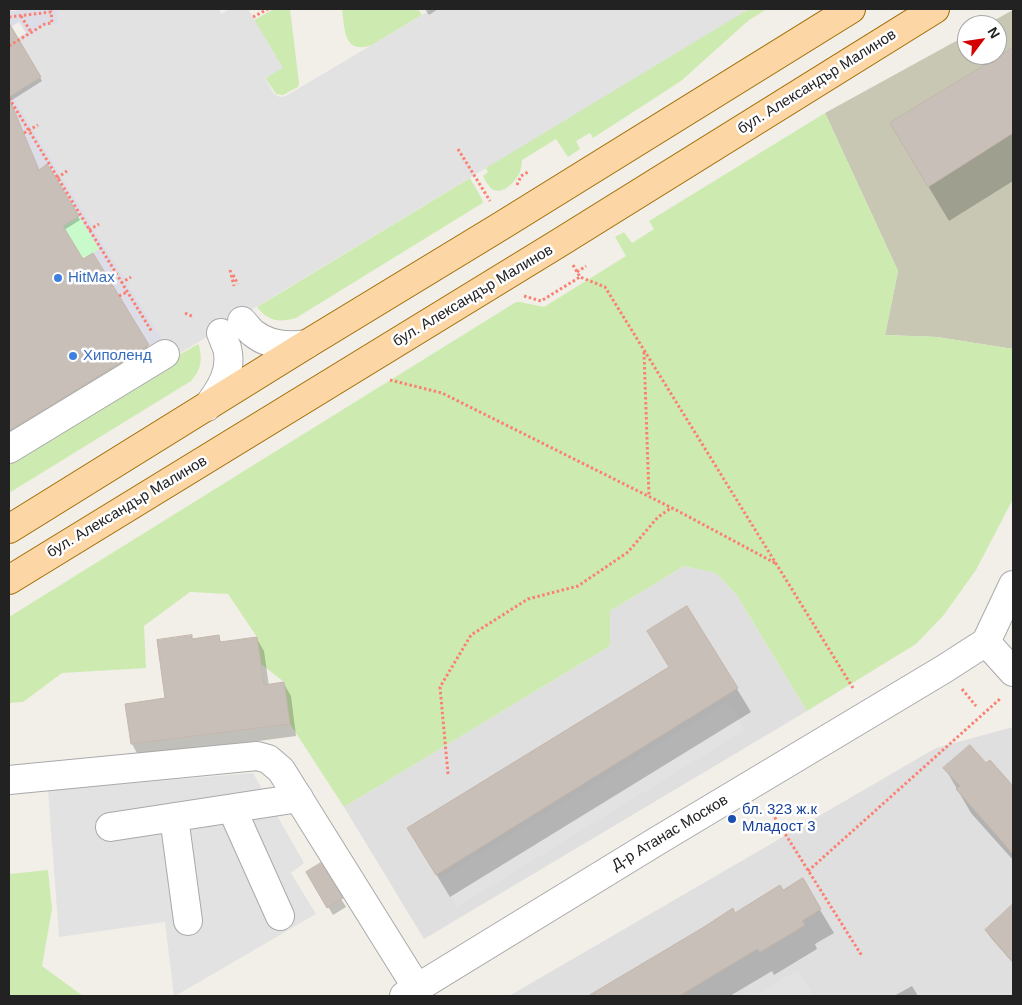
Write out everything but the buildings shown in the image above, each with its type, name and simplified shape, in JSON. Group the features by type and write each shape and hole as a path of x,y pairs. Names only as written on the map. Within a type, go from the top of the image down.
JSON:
{"main road":[{"path":"9,529 851,9"},
{"name":"бул. Александър Малинов","path":"9,580 551,248 935,9"}],"street":[{"path":"207,407 225,378 231,327 282,346 307,344"},
{"path":"9,450 165,354"},
{"path":"1013,585 986,642 1013,672"},
{"name":"Д-р Атанас Москов","path":"410,992 986,642"},
{"path":"9,780 257,756 268,760 281,770 299,798 410,992"},
{"path":"110,827 299,798"},
{"path":"232,809 280,916"},
{"path":"174,818 188,921"}],"path":[{"path":"253,17 268,9"},
{"path":"9,17 51,12 52,23 45,24 9,45"},
{"path":"21,16 31,32"},
{"path":"9,98 165,354"},
{"path":"24,133 38,125"},
{"path":"458,149 485,193"},
{"path":"57,178 67,171"},
{"path":"522,176 528,172"},
{"path":"89,230 99,224"},
{"path":"586,266 577,272 580,277 605,287 853,688"},
{"path":"121,283 131,277"},
{"path":"523,296 541,301 580,277"},
{"path":"119,296 127,292"},
{"path":"185,313 194,317"},
{"path":"644,350 649,496"},
{"path":"390,380 442,393 649,496 776,564"},
{"path":"448,774 440,687 471,635 528,599 578,586 628,552 658,517 672,508"},
{"path":"962,689 976,706"},
{"path":"808,870 1001,698"},
{"path":"772,813 862,956"}],"shaded area":[{"path":"57,9 220,9 221,14 230,9 248,9 283,68 265,78 274,94 280,97 286,96 432,9 749,9 172,358 9,90 9,48 44,26 59,22"},
{"path":"57,9 59,22 44,26 9,48 9,34 13,41 26,33 19,22 9,28 9,11"},
{"path":"1013,11 1013,349 937,337 885,335 898,271 825,113 957,40 957,65 1007,65 1007,15 1004,15"},
{"path":"9,90 162,340 152,351 93,253 99,249 48,165 31,174 32,153 24,133 9,116"},
{"path":"684,566 716,573 736,594 807,711 424,939 344,807 610,646 610,611"},
{"path":"727,702 745,730 457,907 439,879"},
{"path":"1013,727 1013,996 509,996 936,748"},
{"path":"253,773 304,863 291,873 316,914 175,996 165,922 59,937 48,790"},
{"path":"798,970 814,996 755,996"}],"green space":[{"path":"274,9 290,9 299,83 298,87 283,95 276,94 266,79 282,67 254,20"},
{"path":"342,9 418,9 422,15 372,45 363,47 356,46 347,38"},
{"path":"749,9 767,9 749,20 681,81 593,138 590,133 576,141 580,149 568,157 556,139 522,160 520,172 509,187 496,191 487,183 483,176 488,172 477,154"},
{"path":"825,113 898,271 885,335 937,337 1013,349 1013,499 976,570 943,616 916,644 807,711 736,594 716,573 684,566 610,611 610,646 344,807 290,724 284,682 261,664 257,637 228,594 190,592 144,626 146,668 62,673 23,702 9,703 9,617 516,302 544,307 626,256 615,237 624,232 632,243 654,229 649,221"},
{"path":"470,178 482,199 483,202 481,204 296,318 274,320 261,312 257,307"},
{"path":"79,216 100,249 83,259 63,226"},
{"path":"198,344 201,355 200,364 191,381 9,493 9,463 170,365 179,355"},
{"path":"48,870 52,909 42,966 83,996 9,996 9,874"}],"place":[{"name":"HitMax","path":"58,278"},
{"name":"Хиполенд","path":"73,356"},
{"name":"бл. 323 ж.к Младост 3","path":"732,819"}]}
